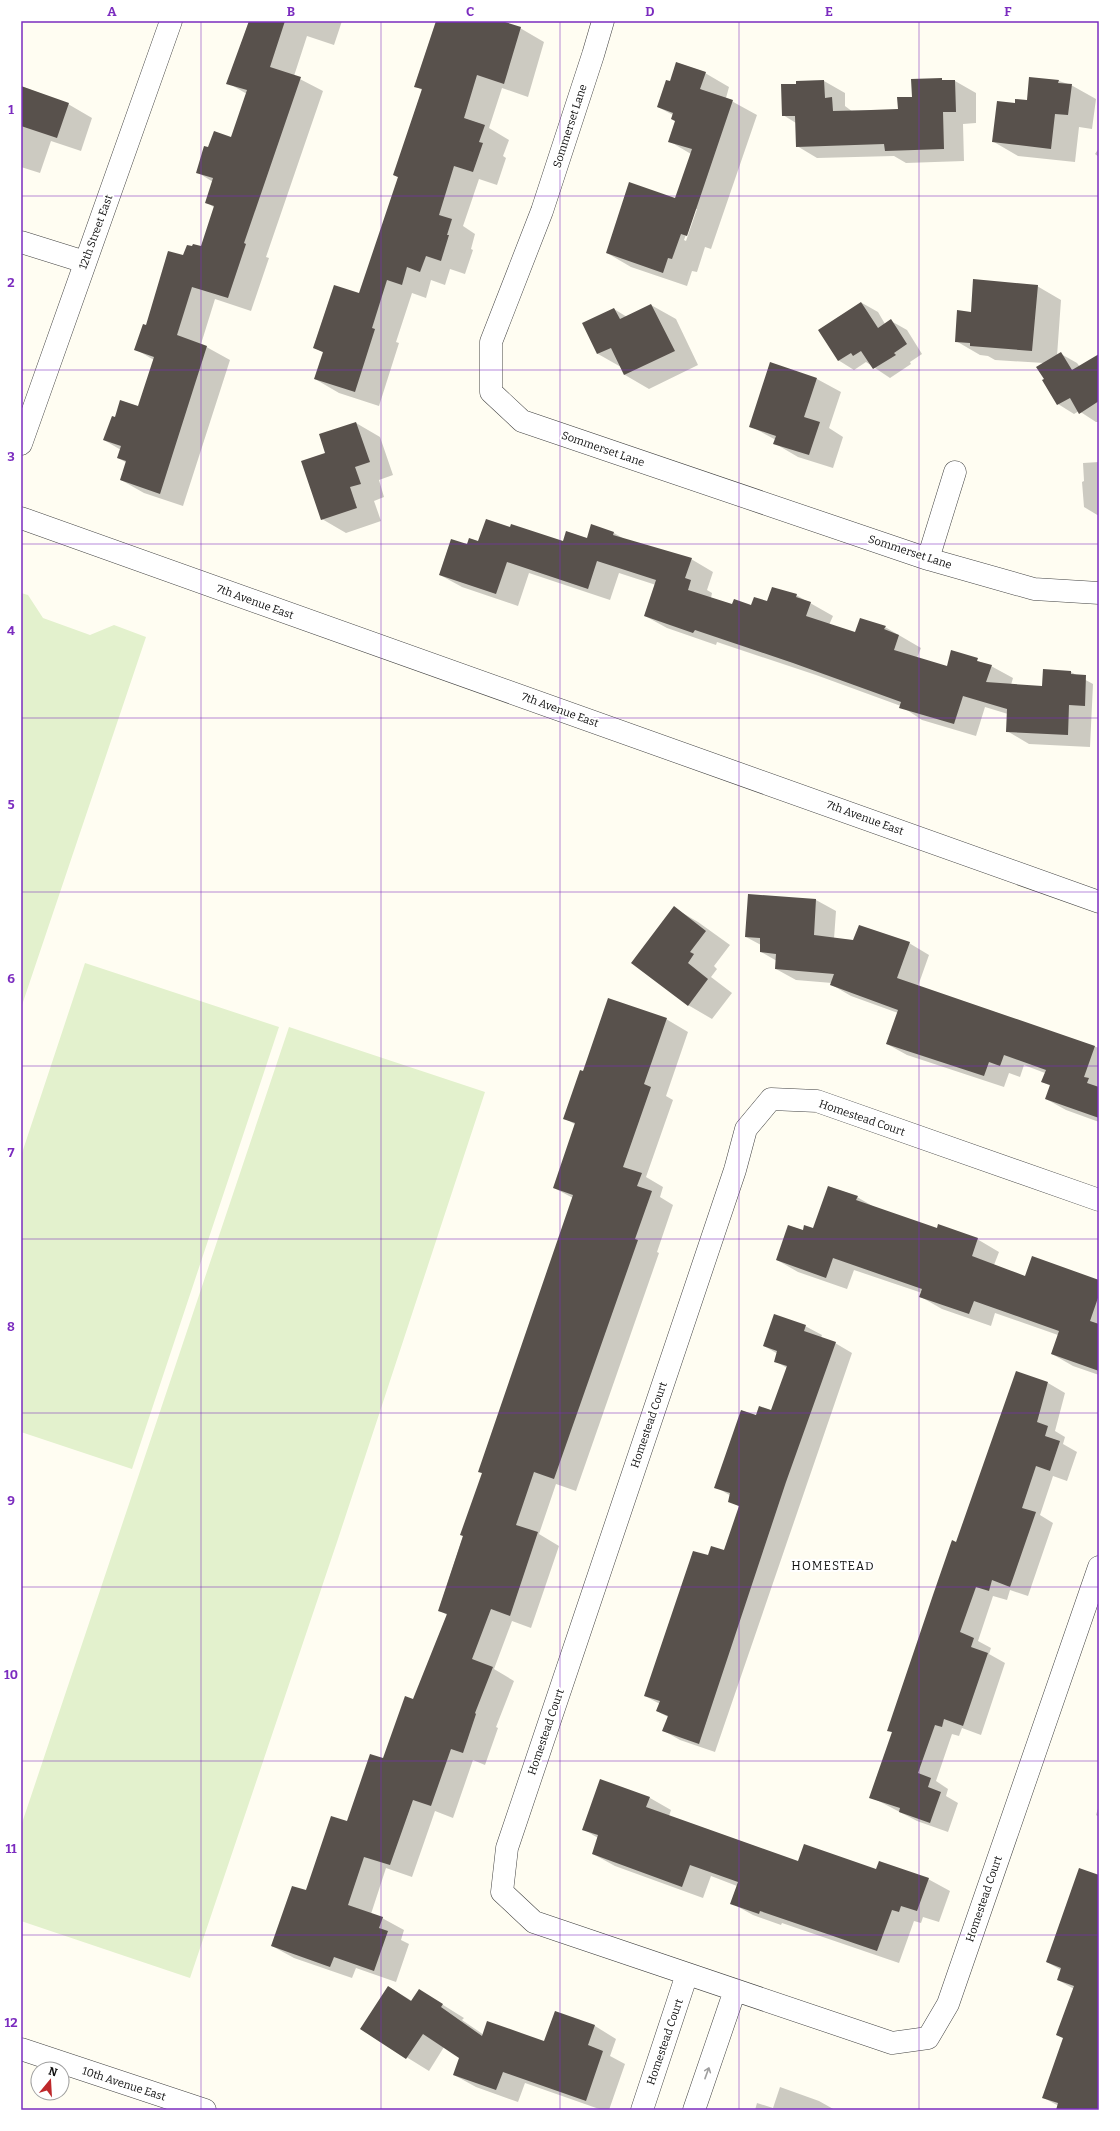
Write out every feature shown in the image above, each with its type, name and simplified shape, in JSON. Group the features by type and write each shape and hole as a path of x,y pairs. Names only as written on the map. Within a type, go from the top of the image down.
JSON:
{"street":[{"name":"12th Street East","path":"21,444 171,21"},
{"name":"Sommerset Lane","path":"603,21 594,55 542,210 491,342 491,392 522,421 928,559 1034,589 1099,592"},
{"path":"21,242 85,262"},
{"path":"928,559 955,472"},
{"name":"7th Avenue East","path":"21,518 1099,902"},
{"name":"Homestead Court","path":"1099,1200 817,1101 771,1099 746,1129 730,1185 507,1848 502,1892 534,1922 892,2043 928,2038 948,2004 1099,1567"},
{"name":"Homestead Court","path":"642,2110 687,1974"},
{"path":"694,2110 735,1990"},
{"name":"10th Avenue East","path":"21,2050 204,2110"}],"green space":[{"path":"21,593 28,595 43,618 90,635 114,625 146,637 21,1008"},
{"path":"85,963 279,1027 132,1469 21,1432 21,1156"},
{"path":"289,1027 485,1092 338,1539 190,1978 21,1921 21,1826"}],"building":[{"path":"249,21 285,21 270,67 301,77 244,243 246,244 228,298 192,287 177,335 207,346 160,494 120,480 126,461 117,458 121,446 103,440 112,416 115,417 120,400 138,406 154,357 134,350 143,324 146,325 168,251 183,255 187,245 192,246 193,244 201,246 214,206 205,203 213,178 196,173 204,146 208,147 214,131 231,137 247,90 226,84"},
{"path":"436,21 502,21 521,27 504,84 477,75 464,118 485,125 479,142 483,143 473,172 454,166 439,215 452,219 441,261 426,256 420,272 407,267 402,285 387,280 372,328 375,329 355,392 314,379 323,352 313,348 334,285 359,293 398,177 393,175 422,89 414,87"},
{"path":"676,62 706,72 700,89 733,100 687,236 681,234 672,259 668,258 663,273 606,253 629,182 675,198 692,149 668,142 675,121 671,119 673,113 657,107 666,80 670,81"},
{"path":"1029,77 1059,80 1058,83 1072,84 1068,115 1055,114 1051,149 992,142 997,101 1015,103 1015,99 1027,100"},
{"path":"942,78 942,80 955,80 956,112 943,112 944,149 885,151 884,144 796,147 795,116 782,116 781,84 796,84 796,81 824,80 825,98 832,97 833,111 898,109 897,97 912,97 911,79"},
{"path":"21,86 69,103 57,138 21,126"},
{"path":"973,279 1038,285 1032,351 970,346 970,343 955,342 957,310 971,312"},
{"path":"861,302 878,328 891,319 907,344 894,353 896,355 873,369 861,351 853,356 851,353 838,361 818,330"},
{"path":"651,304 675,351 624,375 611,348 597,354 582,323 614,308 620,319"},
{"path":"1061,352 1072,370 1099,354 1099,401 1079,414 1070,398 1057,405 1036,367"},
{"path":"770,362 817,378 804,417 820,422 809,455 773,444 776,436 749,427"},
{"path":"356,422 370,462 355,467 361,484 350,487 357,508 321,520 301,461 325,453 319,434"},
{"path":"486,519 510,527 511,524 563,541 566,531 587,538 591,524 614,532 613,535 692,558 685,578 691,580 688,590 732,604 734,599 751,605 754,597 767,601 772,587 797,594 796,597 811,602 806,616 855,632 860,618 886,626 884,629 899,635 894,650 947,666 951,650 978,658 977,661 992,665 986,682 1042,686 1043,669 1071,671 1071,674 1086,675 1085,706 1069,705 1068,735 1006,732 1007,709 963,696 954,724 899,708 901,702 793,663 695,630 693,633 644,616 656,580 597,561 588,589 507,562 496,594 439,575 451,539 467,544 469,538 478,541"},
{"path":"748,894 816,899 814,935 853,940 859,925 910,942 897,978 1095,1046 1084,1077 1089,1078 1087,1083 1099,1087 1099,1118 1045,1099 1050,1085 1041,1082 1046,1070 1004,1055 1000,1066 989,1062 984,1076 886,1044 898,1010 830,985 834,974 775,969 776,954 760,952 760,938 745,937"},
{"path":"674,906 706,931 690,952 694,954 688,963 708,979 688,1006 631,963"},
{"path":"608,998 667,1018 644,1084 651,1087 623,1167 642,1173 637,1186 652,1191 635,1239 638,1240 554,1479 534,1472 516,1525 538,1532 510,1616 491,1609 472,1659 493,1667 475,1713 476,1714 463,1753 451,1749 431,1806 413,1800 390,1865 364,1857 348,1905 383,1917 379,1928 388,1931 374,1971 334,1957 330,1967 271,1946 292,1886 306,1890 331,1816 347,1821 370,1754 383,1758 405,1696 413,1699 447,1614 438,1611 463,1536 460,1535 482,1473 478,1472 573,1195 553,1188 575,1123 563,1119 580,1070 583,1071"},
{"path":"828,1186 858,1196 856,1200 937,1228 938,1224 978,1238 972,1256 1025,1276 1032,1256 1099,1280 1099,1295 1090,1321 1099,1324 1099,1371 1051,1354 1059,1331 974,1301 969,1314 919,1297 922,1289 833,1258 826,1278 776,1260 788,1225 803,1230 804,1225 813,1228"},
{"path":"774,1314 806,1325 804,1331 836,1342 786,1482 699,1744 662,1731 668,1716 656,1711 660,1701 644,1696 693,1551 708,1555 711,1546 724,1550 739,1506 728,1502 730,1493 714,1488 741,1410 756,1415 759,1406 771,1410 787,1366 774,1362 777,1351 763,1346"},
{"path":"1016,1371 1048,1382 1037,1422 1048,1426 1045,1436 1060,1441 1050,1471 1036,1466 1022,1508 1036,1512 1010,1587 992,1580 989,1591 976,1587 960,1632 974,1638 971,1647 988,1653 963,1726 944,1719 942,1727 935,1725 918,1773 931,1778 928,1787 941,1792 930,1823 899,1812 900,1808 869,1798 892,1732 887,1731 934,1592 952,1540 956,1542"},
{"path":"600,1779 650,1797 646,1807 798,1861 804,1844 876,1869 879,1861 929,1878 917,1911 901,1906 899,1912 892,1910 877,1951 760,1911 759,1914 730,1904 738,1882 690,1865 682,1887 592,1854 598,1835 582,1830"},
{"path":"1079,1868 1099,1875 1099,2110 1056,2110 1058,2103 1042,2098 1063,2038 1056,2035 1074,1986 1057,1980 1061,1968 1046,1962"},
{"path":"388,1986 411,2001 419,1989 443,2004 441,2007 482,2036 487,2021 544,2041 555,2011 595,2025 588,2045 603,2051 586,2101 503,2072 496,2090 453,2075 459,2058 423,2034 406,2059 360,2029"}],"district":[{"name":"HOMESTEAD","path":"833,1566"}]}
